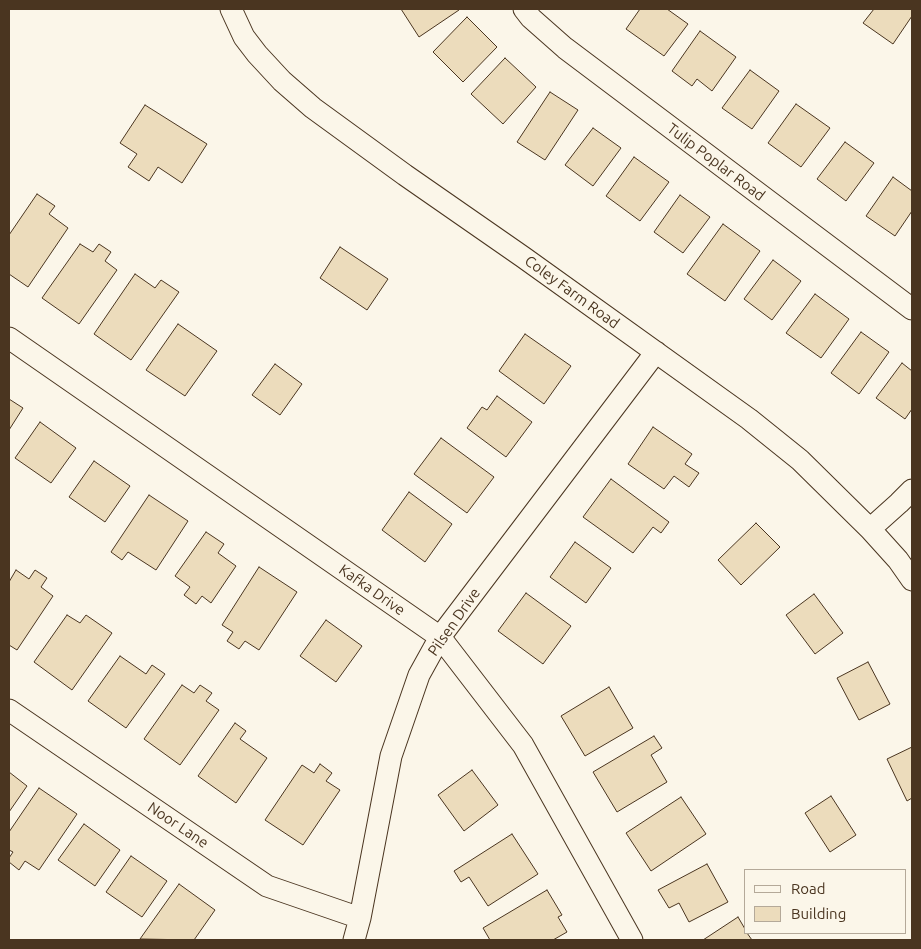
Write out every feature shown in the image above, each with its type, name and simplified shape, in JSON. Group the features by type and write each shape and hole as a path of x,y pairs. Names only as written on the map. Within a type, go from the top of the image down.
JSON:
{"street":[{"name":"Coley Farm Road","path":"231,9 244,37 257,54 282,81 313,108 405,176 523,257 748,419 800,460 870,529 898,560 912,580"},
{"name":"Tulip Poplar Road","path":"524,9 531,18 565,48 912,309"},
{"name":"Kafka Drive","path":"9,338 440,638 523,745 632,940"},
{"name":"Pilsen Drive","path":"354,940 360,918 390,756 419,675 440,638 656,352"},
{"path":"870,529 912,490"},
{"name":"Noor Lane","path":"9,710 267,886 360,918"}],"building":[{"path":"401,9 458,9 459,10 419,37"},
{"path":"640,9 667,9 688,24 664,56 626,29"},
{"path":"874,9 912,9 912,16 893,44 863,23"},
{"path":"467,17 497,47 463,82 433,52"},
{"path":"700,31 736,57 712,91 697,79 692,86 672,71"},
{"path":"505,58 536,87 503,124 471,94"},
{"path":"750,70 779,91 752,129 722,108"},
{"path":"550,92 578,110 545,160 517,142"},
{"path":"796,104 830,128 801,167 768,143"},
{"path":"145,105 207,144 182,183 158,167 149,181 128,167 137,154 120,143"},
{"path":"593,128 621,148 593,186 565,165"},
{"path":"845,142 874,163 846,201 817,179"},
{"path":"634,157 669,182 640,221 606,196"},
{"path":"893,177 912,191 912,211 895,236 866,216"},
{"path":"37,194 55,206 49,214 68,228 28,287 9,274 9,235"},
{"path":"680,195 710,217 683,253 654,232"},
{"path":"723,224 760,251 725,301 687,274"},
{"path":"80,244 93,252 99,244 111,252 105,261 117,270 79,324 42,298"},
{"path":"340,247 388,279 367,310 320,278"},
{"path":"773,260 801,281 772,320 744,299"},
{"path":"135,274 155,288 161,280 179,292 131,360 94,334"},
{"path":"815,294 849,319 821,358 786,333"},
{"path":"178,324 217,351 185,396 146,370"},
{"path":"861,332 889,352 859,394 831,373"},
{"path":"525,334 571,366 544,404 499,371"},
{"path":"902,363 912,371 912,409 905,419 876,398"},
{"path":"275,364 302,384 280,415 252,395"},
{"path":"497,396 532,422 506,457 467,428 482,407 487,410"},
{"path":"9,399 23,408 9,430"},
{"path":"40,422 76,448 51,483 15,458"},
{"path":"653,427 692,454 685,464 699,473 689,487 674,476 664,489 628,464"},
{"path":"441,438 494,477 467,513 414,474"},
{"path":"94,461 130,486 105,522 69,497"},
{"path":"611,479 669,522 661,533 653,527 633,553 583,517"},
{"path":"409,492 452,524 425,562 382,530"},
{"path":"149,495 188,521 156,570 128,552 122,560 111,552"},
{"path":"756,523 780,547 741,585 718,560"},
{"path":"206,532 224,544 218,553 236,566 211,603 202,596 196,604 184,595 190,587 175,576"},
{"path":"575,542 611,568 586,603 550,577"},
{"path":"259,567 297,592 259,650 245,641 239,649 227,641 233,632 222,625"},
{"path":"16,570 29,579 35,570 47,578 41,587 53,596 17,650 9,645 9,582"},
{"path":"526,593 571,626 543,664 498,631"},
{"path":"814,594 843,633 815,654 786,615"},
{"path":"67,615 80,623 86,615 112,633 72,690 34,662"},
{"path":"326,620 362,646 336,682 300,656"},
{"path":"120,656 146,674 152,665 165,674 126,728 88,701"},
{"path":"868,662 890,704 859,720 837,678"},
{"path":"182,685 194,693 200,685 212,693 206,701 219,710 180,765 144,739"},
{"path":"609,687 633,728 585,756 561,716"},
{"path":"235,723 246,731 240,739 267,758 236,803 198,776"},
{"path":"654,736 662,748 651,755 667,782 617,812 593,772"},
{"path":"912,747 912,798 907,801 887,759"},
{"path":"320,764 332,773 326,781 340,790 303,845 265,820 302,765 314,773"},
{"path":"472,770 498,805 464,831 438,795"},
{"path":"9,772 27,786 9,812"},
{"path":"39,788 77,814 39,870 25,861 19,870 9,862 13,852 9,850 9,832"},
{"path":"831,796 856,835 830,852 805,813"},
{"path":"681,797 706,834 651,871 626,833"},
{"path":"84,824 120,850 95,886 58,860"},
{"path":"512,834 538,874 488,906 469,877 461,882 454,871"},
{"path":"131,856 167,881 142,917 106,892"},
{"path":"707,864 728,902 689,922 679,903 669,908 658,890"},
{"path":"179,884 215,910 194,940 140,939"},
{"path":"547,890 562,915 558,917 567,932 553,940 490,940 483,928"},
{"path":"738,917 744,927 744,934 748,934 752,940 703,940"}]}
